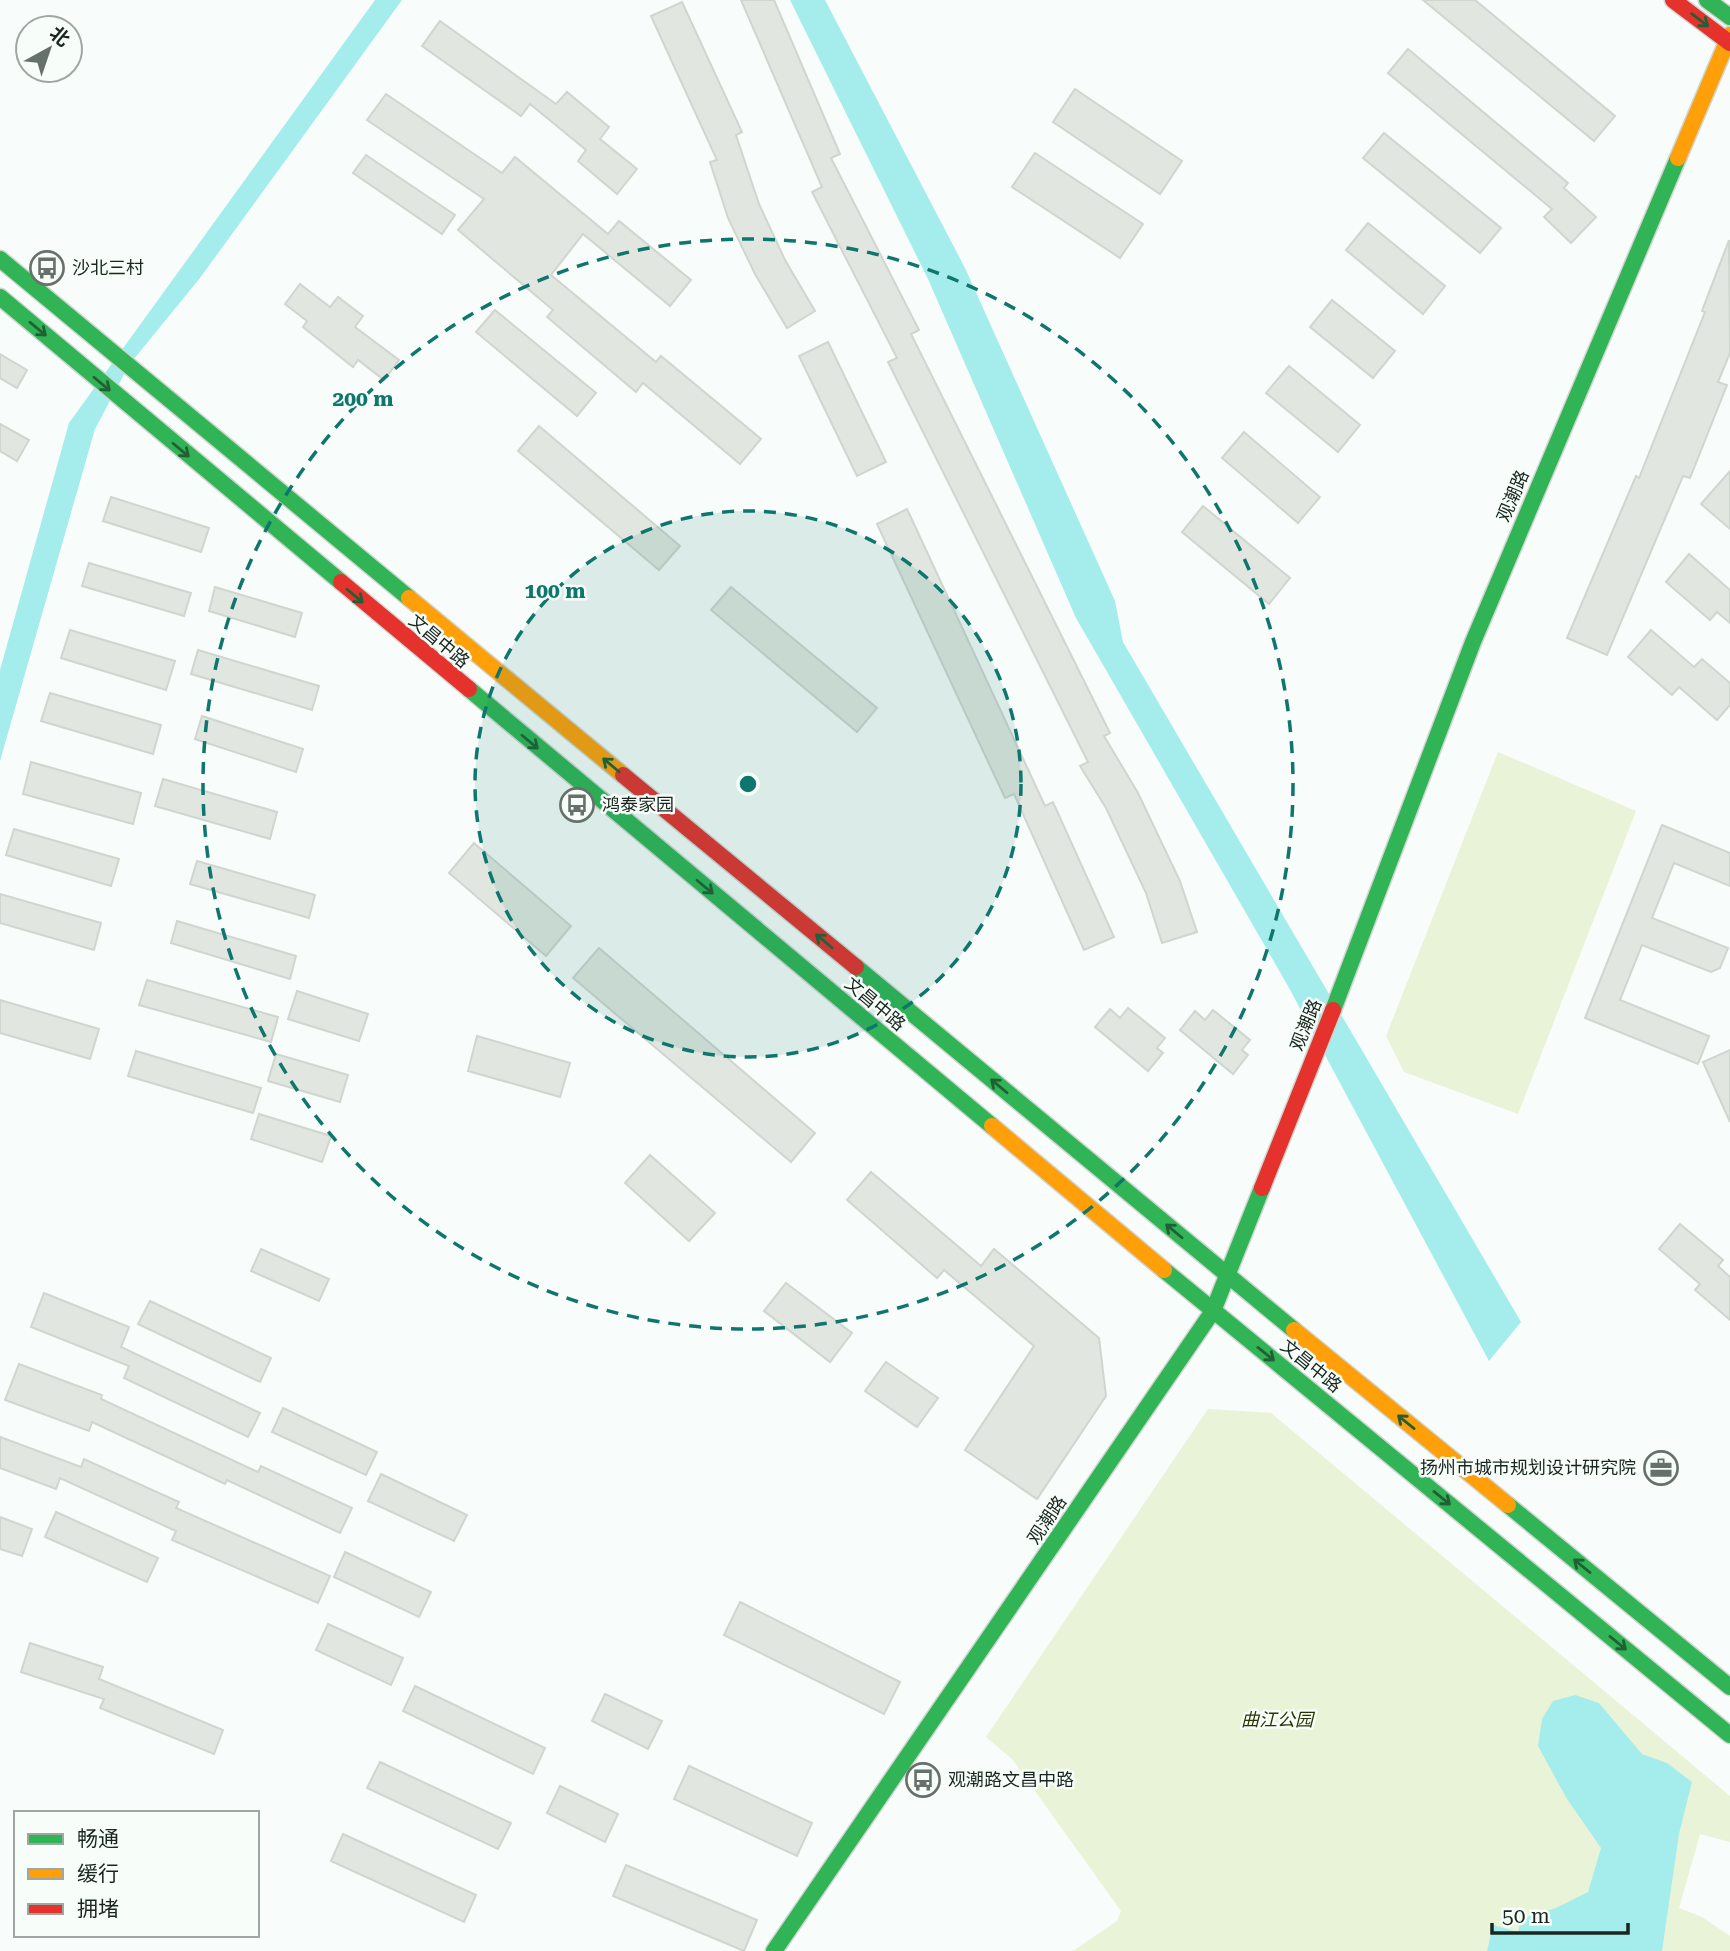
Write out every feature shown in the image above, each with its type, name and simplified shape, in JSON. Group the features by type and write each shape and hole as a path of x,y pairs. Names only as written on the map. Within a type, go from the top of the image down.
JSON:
{"main road":[{"path":"1673,0 1729,39"},
{"path":"1707,0 1730,17"},
{"name":"观潮路","path":"774,1951 1213,1311 1344,981 1473,642 1729,39"},
{"name":"文昌中路","path":"0,259 1227,1275 1730,1687"},
{"name":"文昌中路","path":"0,297 1213,1311 1730,1735"}],"green space":[{"path":"1498,752 1636,811 1518,1114 1404,1072 1386,1036"},
{"name":"曲江公园","path":"1208,1409 1271,1413 1730,1796 1730,1842 1700,1834 1679,1908 1702,1917 1730,1936 1730,1951 1073,1951 1117,1921 1121,1911 1012,1759 986,1737"}],"water":[{"path":"375,0 402,0 200,278 129,365 95,429 0,761 0,670 69,423"},
{"path":"790,0 825,0 965,268 1115,601 1123,642 1521,1322 1489,1361 1288,986 1076,618 928,279"},
{"path":"1575,1695 1599,1703 1642,1754 1667,1763 1692,1782 1679,1834 1662,1951 1487,1951 1493,1925 1518,1932 1521,1919 1556,1908 1588,1892 1601,1848 1567,1799 1538,1746 1542,1719 1553,1701"}],"building":[{"path":"741,0 774,0 840,154 831,158 919,330 911,334 1110,733 1104,736 1138,793 1180,881 1197,932 1162,943 1146,893 1106,808 1080,766 1088,762 888,362 897,358 812,192 822,187"},
{"path":"1423,0 1475,0 1615,116 1594,141"},
{"path":"682,2 742,132 736,135 759,204 785,260 815,311 787,328 755,274 728,218 710,162 717,160 651,16"},
{"path":"440,21 556,104 567,92 609,127 600,139 637,169 617,194 578,161 586,150 530,104 521,116 422,46"},
{"path":"1408,49 1568,183 1564,188 1596,217 1571,243 1544,217 1552,209 1388,73"},
{"path":"1075,89 1182,161 1160,194 1053,122"},
{"path":"386,94 502,173 515,157 608,234 619,221 691,280 670,306 583,234 551,275 656,362 661,356 761,439 740,464 643,383 636,392 547,317 553,310 458,230 484,199 367,120"},
{"path":"1384,133 1501,228 1480,253 1363,158"},
{"path":"1035,153 1143,224 1120,258 1012,187"},
{"path":"366,155 455,215 442,234 353,173"},
{"path":"1368,223 1445,286 1423,314 1346,250"},
{"path":"1729,240 1730,353 1718,382 1727,385 1690,478 1683,476 1607,655 1567,638 1636,476 1639,478 1705,312 1702,311"},
{"path":"300,284 330,307 338,297 363,316 355,327 399,360 384,380 358,360 353,367 303,327 307,321 285,304"},
{"path":"1332,300 1395,351 1373,378 1310,327"},
{"path":"495,310 596,393 577,416 476,332"},
{"path":"828,342 886,462 857,476 799,356"},
{"path":"0,354 27,370 17,388 0,378"},
{"path":"1289,366 1360,425 1338,452 1266,393"},
{"path":"0,424 29,440 17,461 0,451"},
{"path":"539,426 680,546 659,570 518,451"},
{"path":"1244,432 1320,497 1298,523 1222,458"},
{"path":"1730,471 1730,529 1701,504"},
{"path":"111,497 209,528 201,552 103,521"},
{"path":"1203,506 1290,578 1269,604 1182,532"},
{"path":"907,509 1045,806 1053,802 1114,937 1084,950 1014,794 1005,798 877,524"},
{"path":"1689,554 1730,590 1730,623 1717,612 1710,620 1666,582"},
{"path":"89,563 191,593 184,616 82,586"},
{"path":"215,587 302,613 295,637 209,611"},
{"path":"731,587 877,708 857,732 711,610"},
{"path":"70,630 175,661 166,690 61,658"},
{"path":"1651,630 1694,667 1702,659 1730,683 1730,705 1717,720 1679,687 1672,695 1628,657"},
{"path":"198,650 319,686 312,710 191,674"},
{"path":"50,693 161,725 153,754 41,721"},
{"path":"202,716 303,749 296,772 195,739"},
{"path":"31,762 141,793 133,824 23,794"},
{"path":"163,779 277,812 270,839 155,806"},
{"path":"1662,825 1730,853 1730,886 1674,863 1652,918 1728,948 1720,968 1711,972 1642,945 1620,1000 1709,1036 1698,1064 1585,1018"},
{"path":"14,829 119,859 111,886 6,855"},
{"path":"474,843 571,926 546,956 449,873"},
{"path":"197,861 315,895 309,918 190,884"},
{"path":"0,894 101,923 94,950 0,923"},
{"path":"177,921 296,956 290,979 171,943"},
{"path":"599,948 815,1133 791,1162 573,978"},
{"path":"147,980 278,1017 271,1042 139,1005"},
{"path":"297,991 368,1014 359,1041 288,1019"},
{"path":"0,1000 99,1029 90,1059 0,1033"},
{"path":"1128,1008 1165,1038 1157,1048 1163,1053 1148,1071 1095,1027 1110,1009 1120,1018"},
{"path":"1213,1010 1250,1040 1242,1050 1248,1055 1233,1074 1180,1030 1195,1011 1205,1020"},
{"path":"477,1036 570,1063 560,1097 468,1071"},
{"path":"1730,1050 1730,1122 1703,1062"},
{"path":"136,1051 261,1088 253,1113 128,1076"},
{"path":"276,1054 348,1075 340,1102 268,1081"},
{"path":"259,1114 331,1136 322,1162 251,1139"},
{"path":"650,1155 715,1213 689,1241 625,1183"},
{"path":"871,1172 981,1266 994,1249 1099,1338 1106,1396 1037,1499 965,1450 1034,1346 944,1270 937,1278 847,1200"},
{"path":"1680,1224 1723,1260 1718,1266 1730,1277 1730,1320 1695,1290 1700,1284 1659,1249"},
{"path":"261,1249 329,1279 319,1301 251,1271"},
{"path":"786,1283 852,1333 830,1362 764,1311"},
{"path":"44,1293 129,1327 121,1347 260,1413 248,1437 124,1378 129,1366 31,1327"},
{"path":"150,1301 271,1358 260,1382 138,1324"},
{"path":"886,1362 938,1398 917,1427 865,1391"},
{"path":"19,1364 102,1395 101,1399 258,1472 261,1466 352,1508 340,1533 227,1480 225,1484 92,1422 89,1431 5,1400"},
{"path":"283,1408 377,1452 366,1475 272,1432"},
{"path":"0,1437 81,1467 84,1459 179,1502 176,1508 330,1576 318,1603 172,1540 176,1531 60,1478 56,1489 0,1468"},
{"path":"381,1474 467,1515 454,1541 368,1501"},
{"path":"56,1512 158,1558 147,1582 45,1537"},
{"path":"0,1517 32,1529 22,1556 0,1549"},
{"path":"345,1552 431,1592 419,1617 334,1577"},
{"path":"740,1602 900,1682 884,1714 724,1635"},
{"path":"328,1624 403,1658 391,1685 316,1650"},
{"path":"30,1643 103,1667 99,1679 223,1730 214,1754 100,1708 104,1699 21,1672"},
{"path":"415,1686 545,1748 533,1774 403,1711"},
{"path":"605,1694 662,1721 648,1749 592,1721"},
{"path":"380,1762 511,1823 498,1849 367,1788"},
{"path":"689,1766 812,1823 797,1856 674,1799"},
{"path":"560,1786 618,1814 605,1842 547,1813"},
{"path":"343,1834 476,1895 464,1922 331,1861"},
{"path":"626,1865 757,1920 744,1951 613,1896"}],"traffic: fast":[{"path":"1707,0 1730,17"},
{"path":"1333,1010 1473,642 1678,158"},
{"path":"0,259 409,598"},
{"path":"0,297 341,582"},
{"path":"469,689 992,1126"},
{"path":"856,967 1294,1330"},
{"path":"774,1951 1213,1311 1262,1188"},
{"path":"1164,1270 1730,1735"},
{"path":"1508,1505 1730,1687"}],"traffic: slow":[{"path":"1678,158 1730,35"},
{"path":"409,598 623,775"},
{"path":"992,1126 1164,1270"},
{"path":"1294,1330 1508,1505"}],"traffic: jam":[{"path":"1673,0 1730,43"},
{"path":"341,582 469,689"},
{"path":"623,775 856,967"},
{"path":"1262,1188 1333,1010"}],"place":[{"name":"沙北三村","path":"47,268"},
{"name":"鸿泰家园","path":"577,805"},
{"name":"扬州市城市规划设计研究院","path":"1661,1468"},
{"name":"观潮路文昌中路","path":"923,1780"}]}
